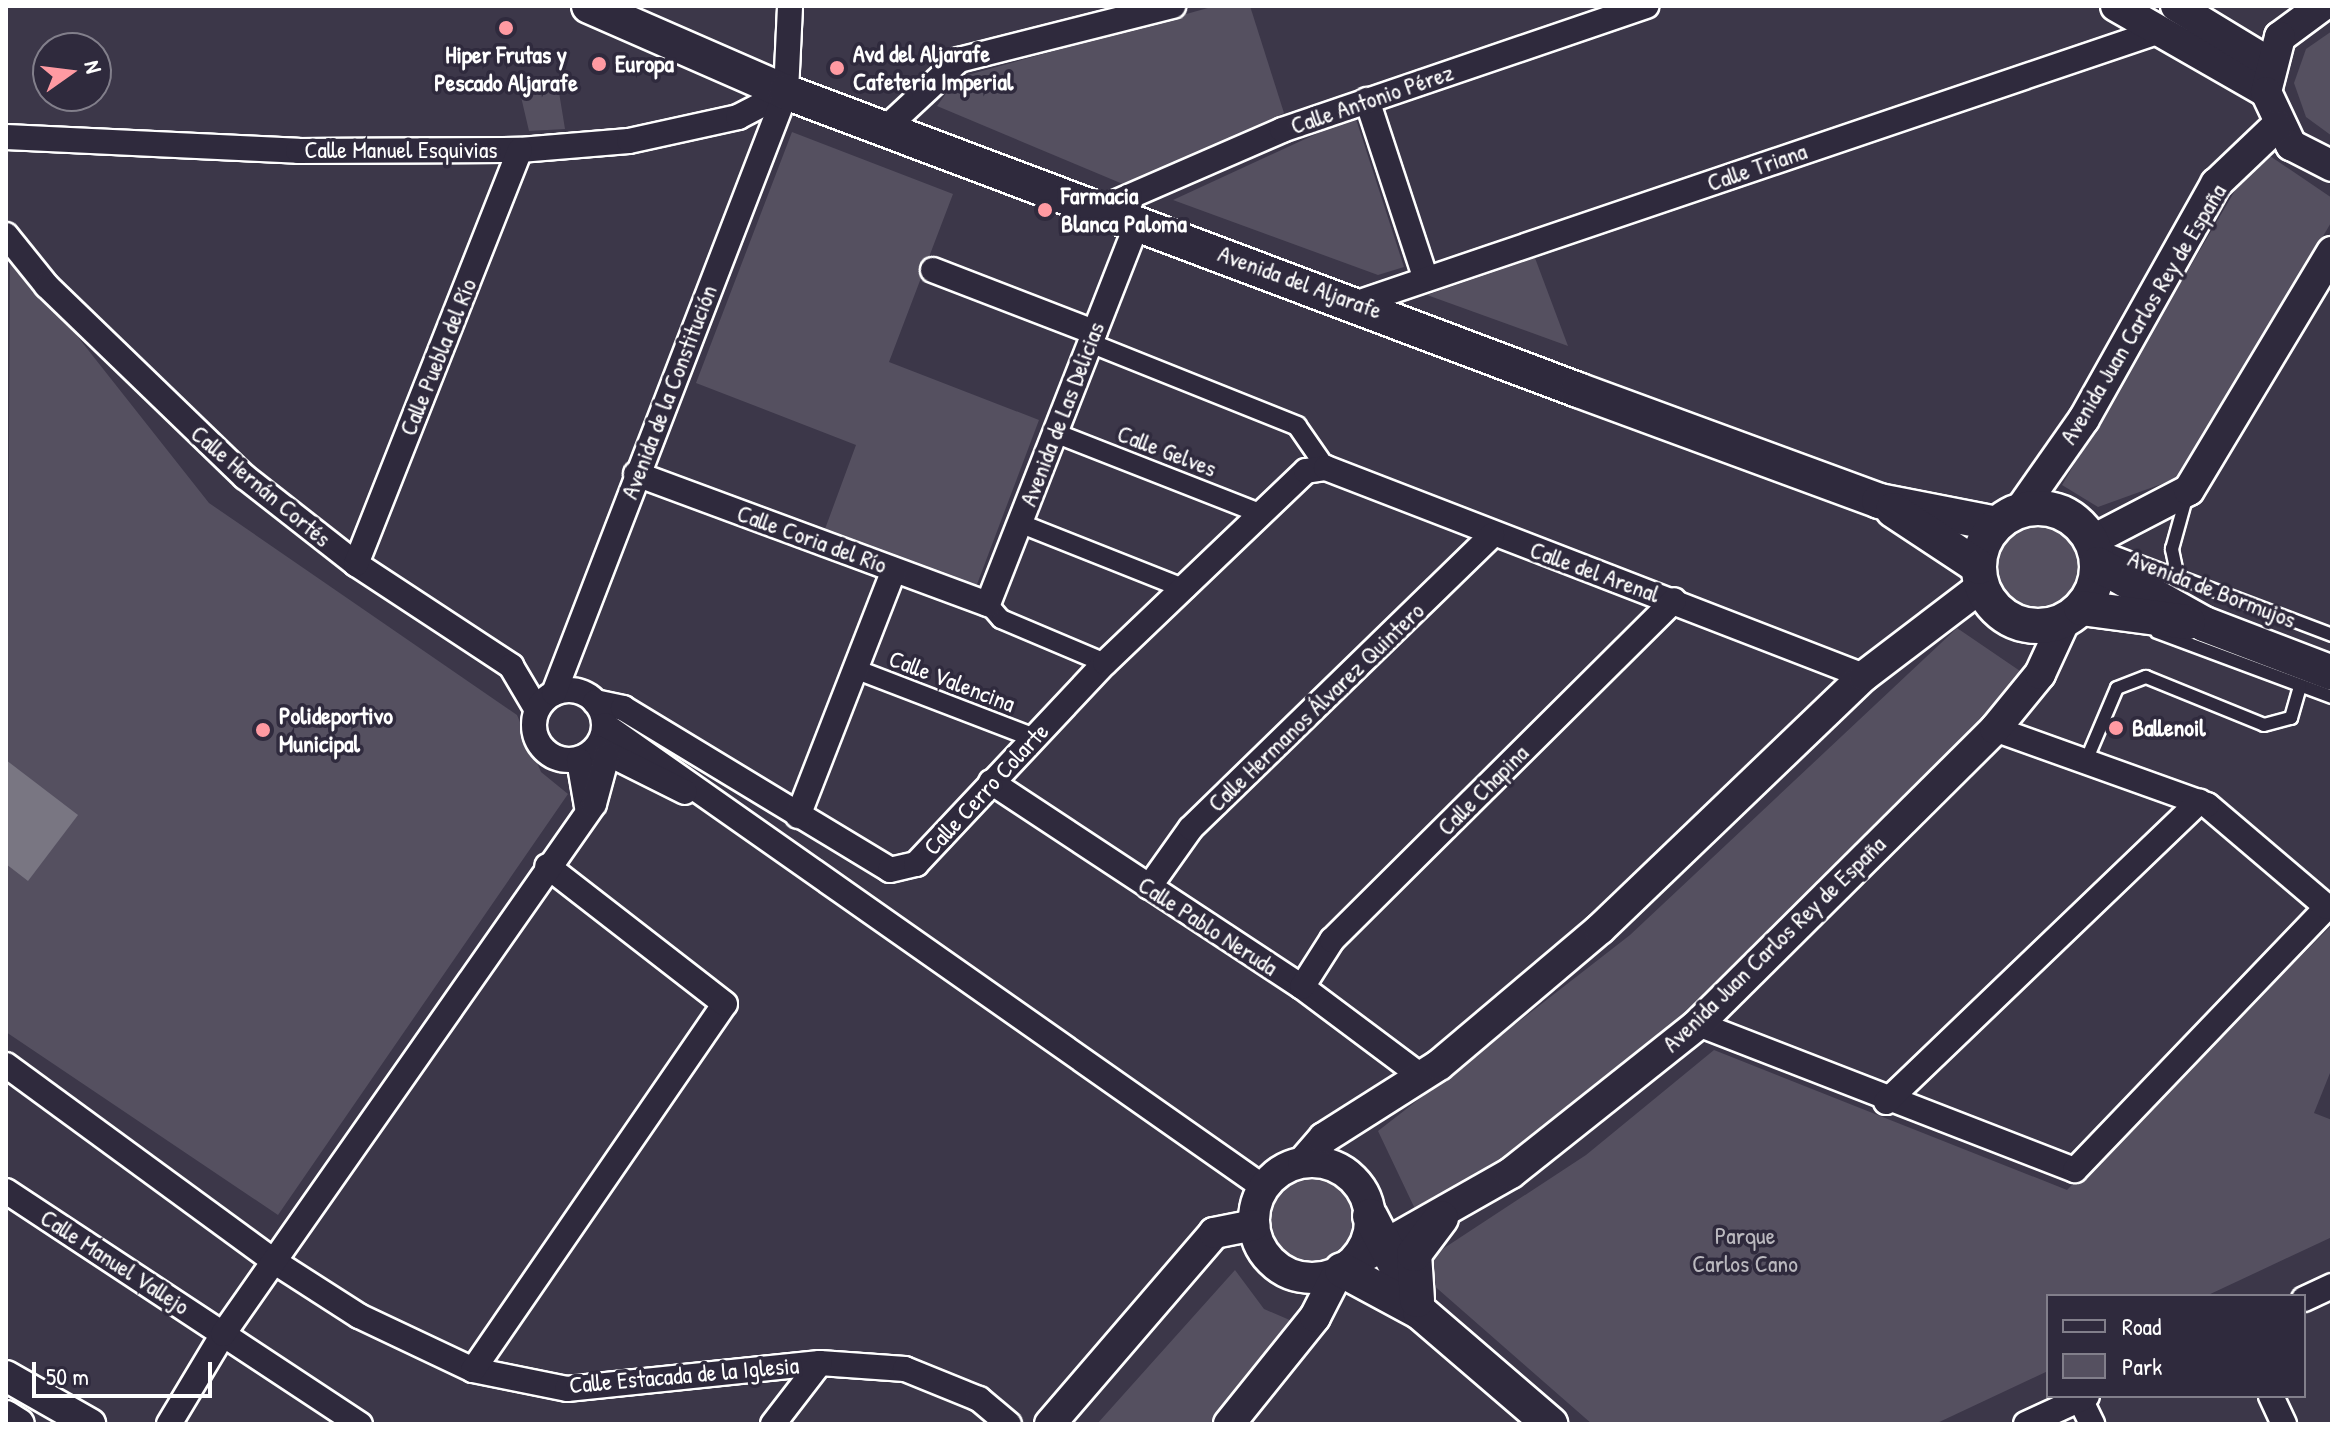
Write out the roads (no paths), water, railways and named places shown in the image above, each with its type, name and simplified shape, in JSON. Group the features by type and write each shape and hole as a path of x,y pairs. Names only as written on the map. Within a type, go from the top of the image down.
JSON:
{"main road":[{"name":"Avenida del Aljarafe","path":"591,6 786,92 888,126 1137,223 1360,302 1879,501 2009,517"},
{"name":"Avenida del Aljarafe","path":"1879,501 1980,577"},
{"path":"2055,510 2093,550 2073,614 2046,626 2016,621 1980,577 2009,517 2055,510"},
{"name":"Avenida de Bormujos","path":"2093,550 2204,624 2332,673"},
{"name":"Avenida de Bormujos","path":"2073,614 2204,624"},
{"path":"1370,1216 1382,1249 1420,1312"},
{"path":"1420,1312 1414,1254 1441,1218"},
{"path":"1343,1269 1420,1312 1550,1424"}],"street":[{"name":"Avenida de la Constitución","path":"546,701 786,92 790,6"},
{"path":"888,126 959,60 1173,6"},
{"name":"Calle Antonio Pérez","path":"1103,208 1367,100 1647,6"},
{"path":"2116,6 2154,33 2267,77"},
{"path":"2176,6 2267,77"},
{"path":"2322,6 2280,37 2267,77 2277,126 2310,158 2332,166"},
{"name":"Calle Triana","path":"1360,302 2154,33"},
{"name":"Calle Manuel Esquivias","path":"6,137 298,151 520,150 660,135 738,117 786,92"},
{"path":"1367,100 1426,279"},
{"name":"Avenida Juan Carlos Rey de España","path":"2009,517 2081,423 2216,184 2277,126"},
{"name":"Calle Puebla del Río","path":"356,564 520,150"},
{"name":"Avenida de Las Delicias","path":"988,604 1137,223"},
{"name":"Calle Hernán Cortés","path":"6,235 47,286 245,477 356,564 511,666 546,701"},
{"path":"2093,550 2189,490 2332,252"},
{"path":"933,270 1297,426 1326,468"},
{"name":"Calle Gelves","path":"1055,433 1262,514"},
{"name":"Calle Cerro Colarte","path":"595,702 623,708 890,870 916,864 1032,737 1105,663 1186,589 1306,471 1326,468"},
{"name":"Calle del Arenal","path":"1326,468 1492,535 1674,600 1864,676"},
{"name":"Calle Coria del Río","path":"636,474 988,604"},
{"path":"1019,523 1186,589"},
{"name":"Calle Hermanos Álvarez Quintero","path":"1149,887 1191,828 1492,535"},
{"path":"798,816 894,570"},
{"path":"1343,1269 1304,1278 1285,1272 1258,1244 1254,1225 1263,1187 1303,1162 1324,1138 1421,1076 1600,929 1864,676 1980,577"},
{"name":"Calle Chapina","path":"1302,987 1332,940 1674,600"},
{"path":"988,604 1001,619 1105,663"},
{"name":"Avenida Juan Carlos Rey de España","path":"1343,1269 1441,1218 1511,1173 1698,1024 1995,729 2040,674 2073,614"},
{"name":"Calle Valencina","path":"855,669 1032,737"},
{"path":"706,796 594,755 561,760 540,747 546,701 573,690 595,702 605,725 1263,1187"},
{"path":"169,1424 223,1334 278,1264 587,807 594,755 605,725"},
{"path":"1698,1024 1886,1102 2075,1170 2327,907 2199,802 1995,729"},
{"name":"Calle Pablo Neruda","path":"991,782 1302,987 1421,1076"},
{"path":"1886,1102 2199,802"},
{"path":"473,1370 725,1004 547,866"},
{"name":"Calle Estacada de la Iglesia","path":"6,1065 278,1264 359,1316 473,1370 567,1389 820,1363 905,1369 979,1399 1009,1424"},
{"path":"1229,1424 1315,1317 1343,1269 1364,1247 1370,1216 1355,1181 1322,1162 1303,1162"},
{"name":"Calle Manuel Vallejo","path":"6,1191 360,1424"},
{"path":"1050,1424 1214,1233 1254,1225"},
{"path":"2306,1298 2332,1286"},
{"path":"773,1424 820,1363"},
{"path":"6,1376 90,1424"},
{"path":"2026,1424 2082,1398"},
{"path":"2084,1398 2092,1424"},
{"path":"2272,1398 2284,1424"},
{"path":"6,1416 19,1424"}],"lane":[{"path":"2177,573 2172,549 2189,490"},
{"name":"Avenida de Bormujos","path":"2093,550 2177,573 2332,635"},
{"name":"Avenida de Bormujos","path":"2121,616 2332,697"},
{"path":"2086,761 2117,688 2146,677 2264,725 2291,718 2300,686"}],"place":[{"name":"Hiper Frutas y Pescado Aljarafe","path":"506,28"},
{"name":"Europa","path":"599,64"},
{"name":"Avd del Aljarafe Cafeteria Imperial","path":"837,68"},
{"name":"Farmacia Blanca Paloma","path":"1045,210"},
{"name":"Ballenoil","path":"2116,728"},
{"name":"Polideportivo Municipal","path":"263,730"}],"park label":[{"name":"Parque Carlos Cano","path":"1745,1250"}]}
